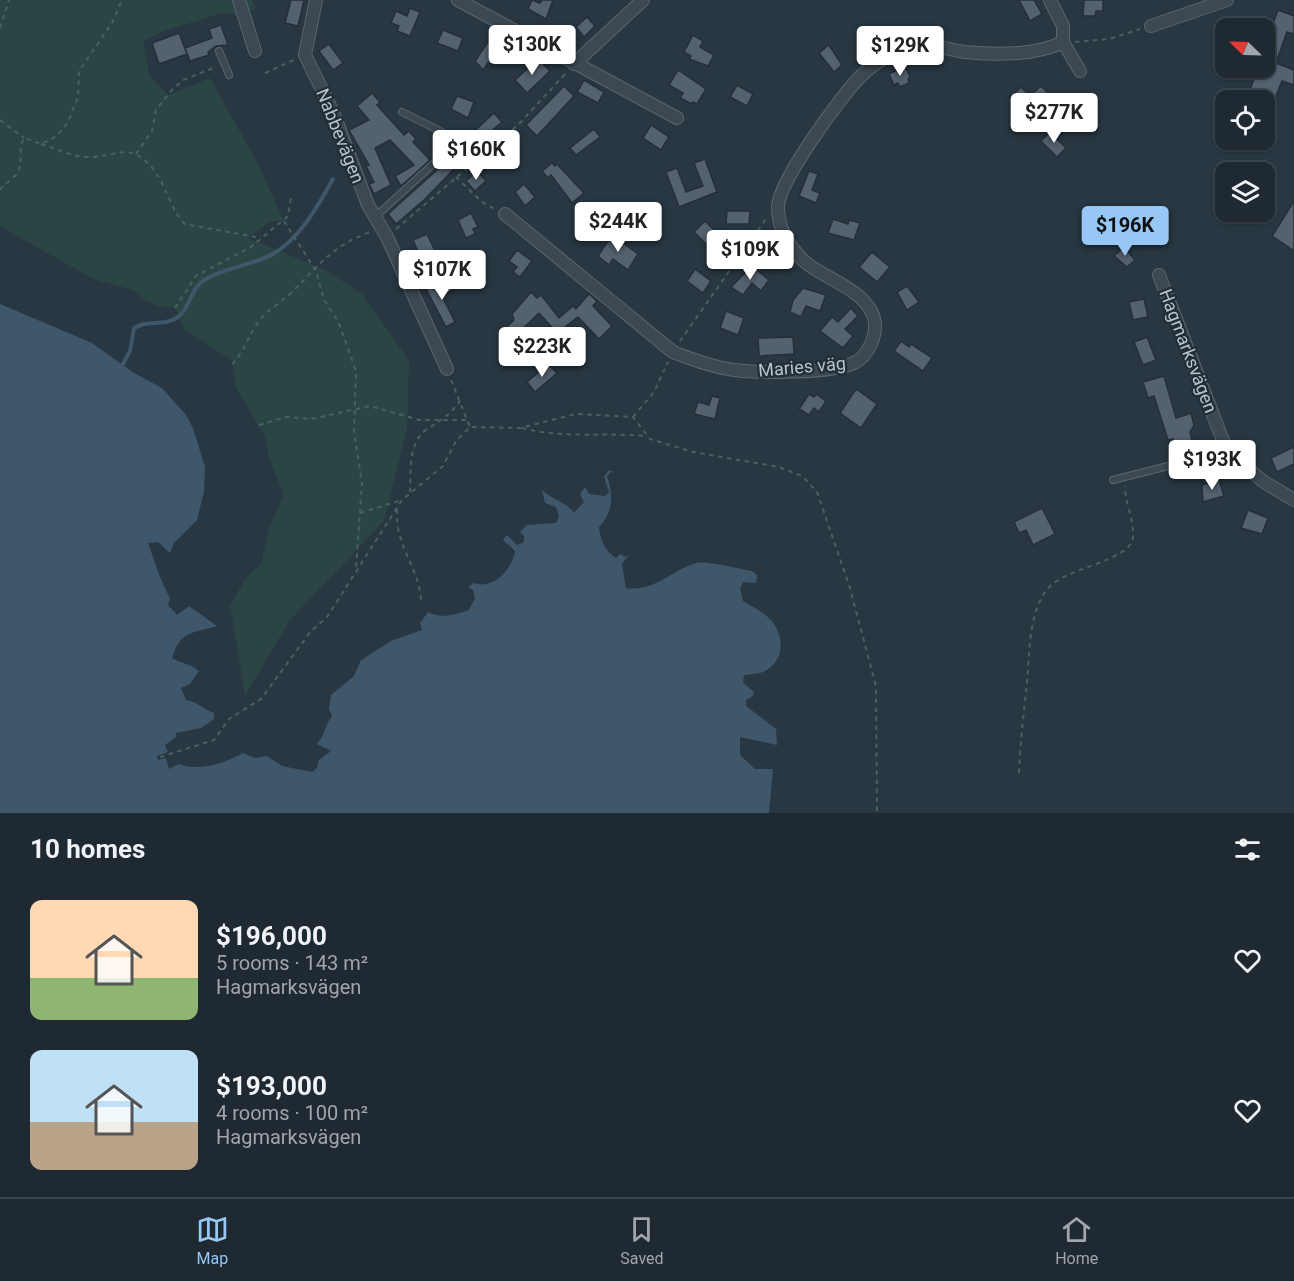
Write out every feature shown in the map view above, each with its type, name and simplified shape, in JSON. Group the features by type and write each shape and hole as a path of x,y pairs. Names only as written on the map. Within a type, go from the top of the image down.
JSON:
{"street":[{"path":"239,0 255,51"},
{"path":"305,55 316,0"},
{"path":"458,0 677,118"},
{"path":"574,64 643,0"},
{"path":"1050,0 1064,26 1063,42 1080,72"},
{"path":"1151,26 1227,0"},
{"path":"778,205 810,143 834,108 861,76 891,55 923,45 966,52 1029,52 1053,47 1063,42"},
{"name":"Nabbevägen","path":"305,55 333,112 381,227 447,369"},
{"name":"Maries väg","path":"505,214 673,352 695,361 757,372 854,363 863,357 874,334 875,321 866,304 806,263 794,251 781,230 778,205"},
{"name":"Hagmarksvägen","path":"1159,275 1227,451 1264,482 1294,500"}],"lane":[{"path":"219,51 229,75"},
{"path":"381,227 443,155 445,142 442,132 402,111"},
{"path":"1113,480 1227,451"}],"path":[{"path":"0,28 9,0"},
{"path":"41,144 57,136 68,122 78,97 79,71 112,23 122,0"},
{"path":"1063,42 1109,39 1151,26"},
{"path":"265,73 305,55"},
{"path":"136,154 152,131 156,110 171,90 183,80 224,64"},
{"path":"232,364 240,356 260,319 290,294 314,267 341,245 381,227 456,177 519,124 574,64"},
{"path":"0,120 24,138 86,158 122,152 136,154 154,170 173,209 185,224 261,238"},
{"path":"0,190 18,172 21,160 19,150 24,138"},
{"path":"456,177 482,202 505,214"},
{"path":"175,308 196,276 240,254 288,216 291,198"},
{"path":"633,417 654,392 673,352 778,205"},
{"path":"284,221 298,239 314,267 324,300 338,321 356,371 354,432 361,466 356,568"},
{"path":"447,369 470,427"},
{"path":"410,492 416,440 427,429 442,421 460,401"},
{"path":"259,425 286,417 311,419 356,407 370,406 419,420 467,420"},
{"path":"520,428 576,414 633,417"},
{"path":"633,417 645,436"},
{"path":"160,757 214,740 229,719 261,699 311,631 327,617 356,568 402,500 443,466 456,441 470,427 520,428 565,436 608,433 645,436 693,452 779,467 802,476 817,492 849,585 876,686 877,813"},
{"path":"1019,773 1032,632 1038,608 1044,594 1060,578 1092,564 1118,557 1129,548 1133,538 1125,487 1130,476"},
{"path":"360,513 402,500"},
{"path":"397,508 400,542 417,579 421,600"}],"green space":[{"path":"0,0 252,0 256,8 237,15 222,13 161,32 143,42 150,76 168,95 210,78 256,160 284,221 271,221 248,238 326,270 362,294 409,360 407,429 384,521 290,620 245,696 230,606 245,579 261,564 268,530 283,492 270,461 265,437 236,388 232,361 184,329 175,308 158,306 132,290 93,279 0,226"}],"water":[{"path":"0,304 92,343 134,373 162,388 186,415 193,428 205,467 204,491 197,520 174,543 170,553 158,542 148,543 160,578 170,598 168,605 177,615 189,606 217,626 188,634 175,649 172,658 199,671 190,684 181,688 186,700 214,713 214,719 201,728 176,733 176,737 165,745 168,752 157,756 158,760 166,758 169,769 179,764 204,767 243,753 255,758 267,756 282,766 312,772 317,768 319,760 331,751 317,744 332,716 329,709 331,695 354,676 361,660 391,641 422,630 420,623 428,612 444,616 469,610 475,598 473,590 468,587 474,583 495,581 510,565 515,551 503,540 507,535 517,545 524,542 524,536 520,532 527,525 556,523 559,516 556,507 545,503 542,490 574,513 584,502 580,494 585,487 589,494 605,496 609,492 604,477 609,470 616,473 611,472 607,476 610,489 610,509 599,527 602,541 612,555 616,558 620,554 626,557 630,554 622,564 626,588 646,587 701,562 752,571 757,575 756,583 743,582 740,589 743,601 761,612 776,626 780,648 776,662 770,668 761,673 744,675 743,683 754,692 753,696 746,700 746,706 776,729 777,745 740,737 740,755 755,769 773,769 769,813 0,813"}],"building":[{"path":"291,0 304,0 298,26 285,23"},
{"path":"532,0 540,3 542,0 553,0 546,19 528,9"},
{"path":"1019,0 1034,0 1042,14 1030,21"},
{"path":"1084,0 1103,0 1103,11 1096,11 1095,16 1083,16"},
{"path":"410,8 420,12 410,36 397,31 399,26 391,23 396,11 407,16"},
{"path":"1278,10 1294,16 1294,34 1287,32 1276,63 1294,70 1294,85 1282,81 1275,99 1275,90 1250,90 1254,78 1275,78 1275,18"},
{"path":"587,17 595,26 584,37 576,27"},
{"path":"221,25 228,45 216,46 208,52 209,55 190,61 185,48 212,38 209,29"},
{"path":"443,30 463,38 458,51 437,43"},
{"path":"179,33 187,54 159,64 152,43"},
{"path":"693,35 703,41 700,47 714,55 708,66 689,59 691,56 684,52"},
{"path":"490,39 507,53 497,66 488,63 483,70 475,61"},
{"path":"329,44 343,63 333,70 319,51"},
{"path":"829,45 842,65 834,72 819,53"},
{"path":"538,59 550,71 527,93 515,80"},
{"path":"905,66 910,77 909,83 900,87 898,83 894,85 889,74"},
{"path":"678,70 706,89 697,104 680,98 683,93 669,85"},
{"path":"584,80 604,92 598,103 577,92"},
{"path":"737,85 753,94 747,106 730,97"},
{"path":"564,86 574,96 537,136 526,125"},
{"path":"1041,86 1052,97 1026,122 1016,111 1019,107 1010,98 1021,87 1030,96"},
{"path":"372,93 380,102 377,105 404,135 409,131 416,139 413,142 430,160 401,186 395,176 414,165 390,140 375,148 391,185 374,194 369,184 374,182 366,166 369,165 349,130 369,120 357,106"},
{"path":"457,96 474,102 468,118 451,109"},
{"path":"494,113 502,122 476,144 469,136"},
{"path":"651,125 669,137 661,150 643,138"},
{"path":"594,129 600,137 576,155 570,148"},
{"path":"1050,132 1066,148 1057,157 1041,141"},
{"path":"705,159 717,192 679,207 666,172 677,168 686,192 703,186 694,163"},
{"path":"447,161 455,168 424,200 396,224 388,214"},
{"path":"552,163 555,166 557,164 584,193 572,203 551,175 548,178 542,171"},
{"path":"477,171 486,181 475,191 466,181"},
{"path":"809,171 818,174 812,190 820,193 816,203 799,196"},
{"path":"524,184 535,197 525,206 515,192"},
{"path":"1294,201 1294,251 1272,236"},
{"path":"597,209 605,220 588,232 580,220"},
{"path":"727,211 750,211 749,224 726,224"},
{"path":"471,213 478,227 473,229 475,234 466,238 458,220"},
{"path":"833,219 848,224 849,220 860,223 854,240 828,233"},
{"path":"705,221 726,242 715,253 694,232"},
{"path":"427,234 437,255 422,261 413,240"},
{"path":"612,235 638,254 628,270 613,259 609,265 598,256"},
{"path":"1124,247 1135,260 1127,267 1114,256"},
{"path":"517,250 532,261 520,277 513,272 517,267 509,261"},
{"path":"872,252 890,267 877,282 859,267"},
{"path":"752,266 769,280 761,291 752,283 743,295 731,287"},
{"path":"695,269 711,281 703,293 687,281"},
{"path":"448,279 453,290 442,296 455,322 446,327 426,289"},
{"path":"907,286 919,302 907,310 897,292"},
{"path":"803,288 826,295 820,311 806,306 801,317 790,312 793,300"},
{"path":"531,292 537,298 541,295 559,318 573,306 576,309 589,294 597,301 593,306 612,326 599,339 578,317 557,333 539,313 507,344 498,334 514,320 512,314"},
{"path":"1144,299 1148,317 1133,320 1129,302"},
{"path":"851,308 858,316 845,329 853,336 843,348 820,331 832,317 838,322"},
{"path":"726,311 744,318 738,335 720,328"},
{"path":"793,337 794,354 759,356 758,338"},
{"path":"1147,337 1156,360 1143,365 1134,342"},
{"path":"901,341 909,347 911,344 932,358 923,371 894,351"},
{"path":"548,364 557,373 535,392 527,382"},
{"path":"1164,376 1176,418 1191,413 1194,425 1190,432 1193,444 1175,448 1173,439 1168,440 1154,396 1148,398 1143,382"},
{"path":"856,389 877,404 861,428 840,413"},
{"path":"809,394 814,397 816,394 826,401 819,412 814,408 809,415 799,409"},
{"path":"712,396 720,398 715,419 694,414 698,402 709,405"},
{"path":"1294,447 1294,464 1277,472 1271,458"},
{"path":"1219,480 1224,496 1203,502 1202,485"},
{"path":"1042,508 1055,534 1033,545 1026,530 1019,533 1014,522"},
{"path":"1248,510 1268,518 1262,534 1241,528"}],"waterway":[{"path":"123,364 130,351 134,328 139,325 173,320 182,313 196,288 204,280 269,256 279,250 298,233 333,179"}]}
